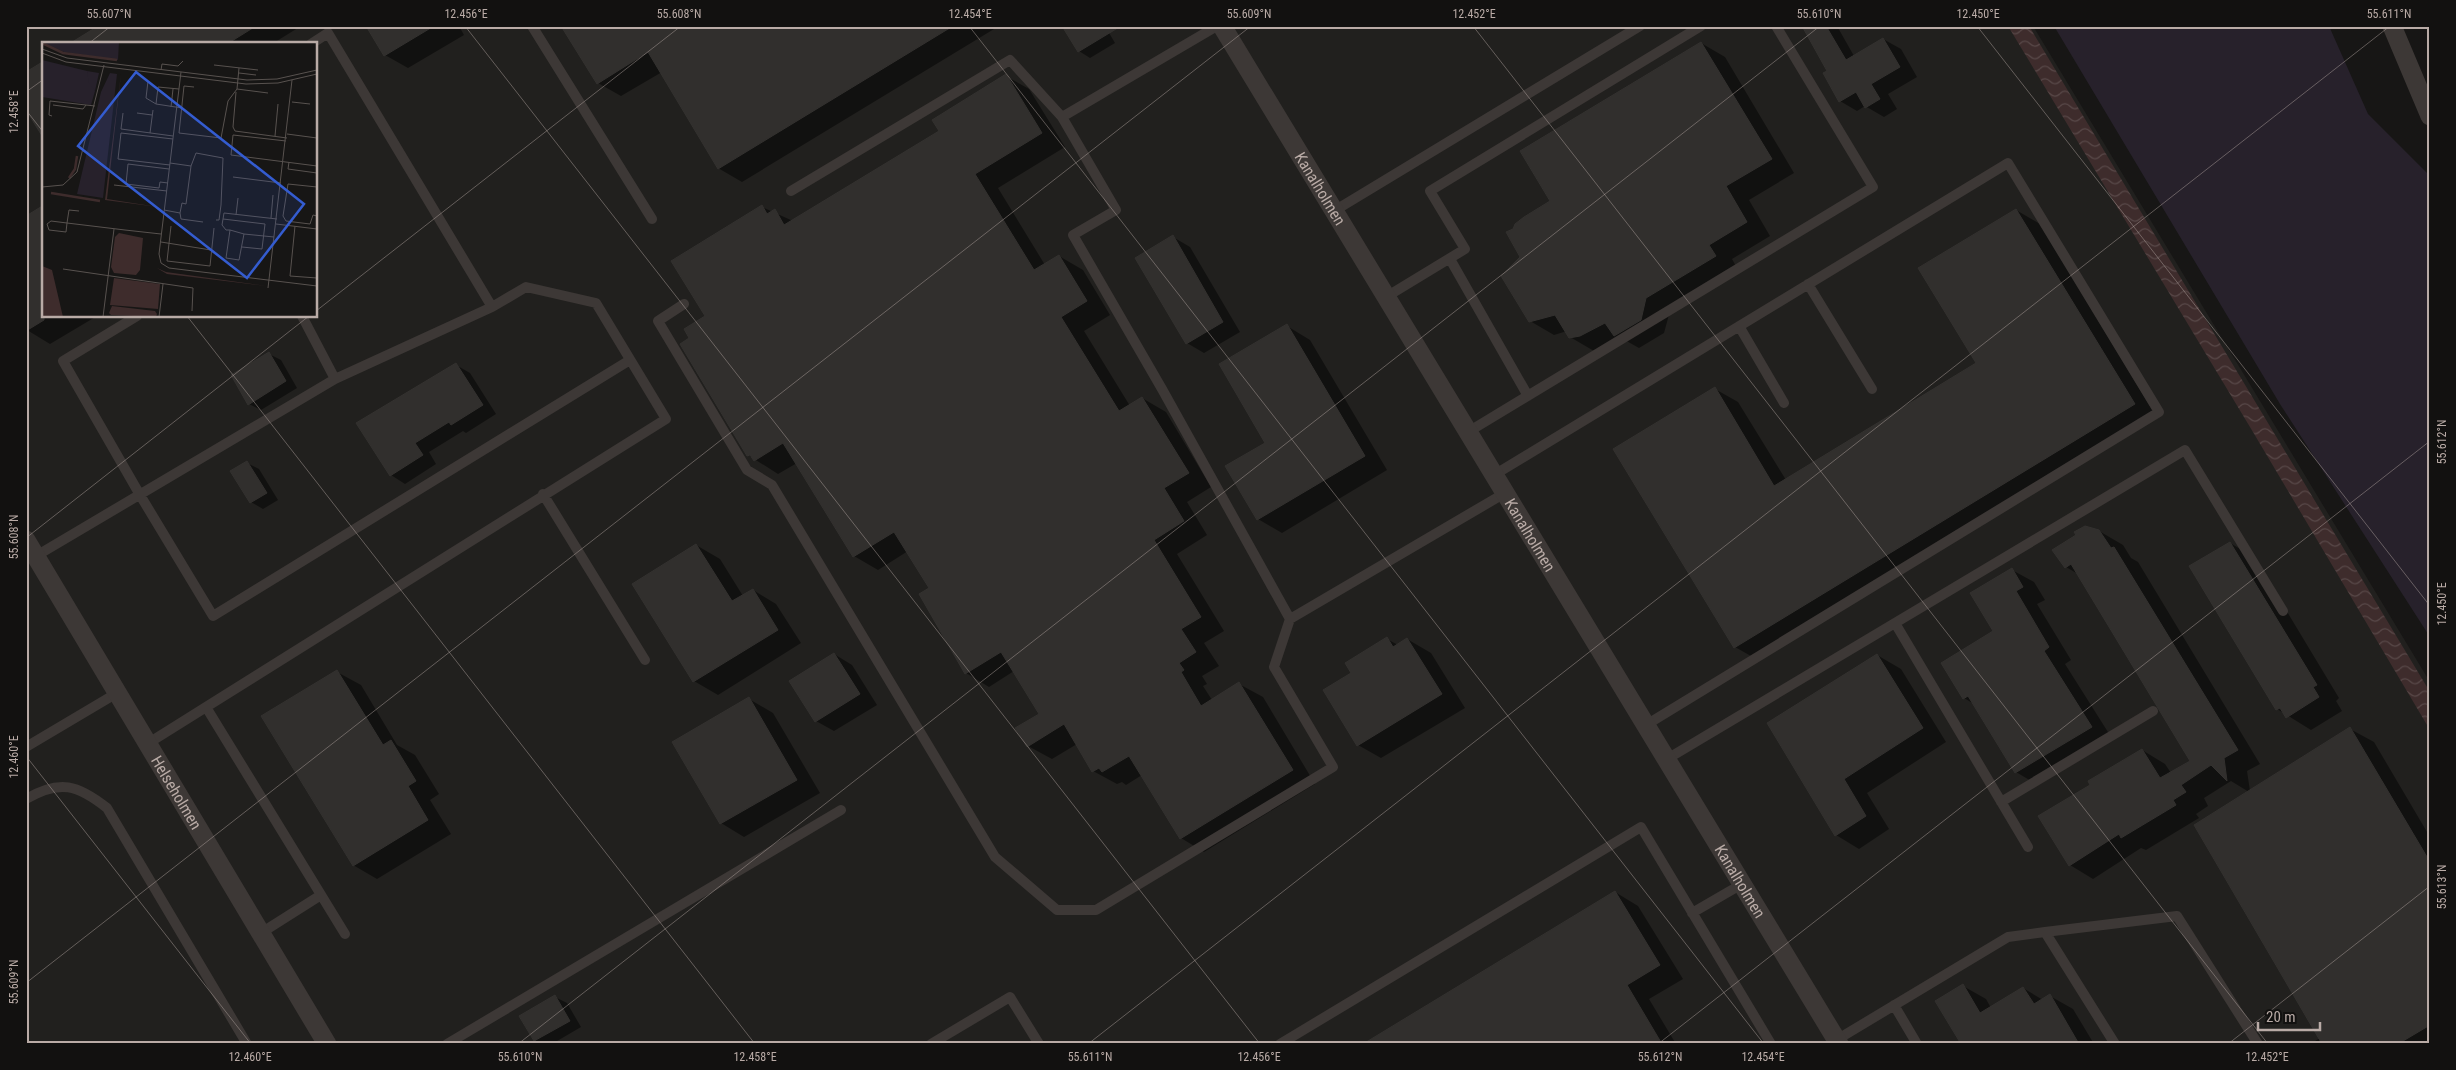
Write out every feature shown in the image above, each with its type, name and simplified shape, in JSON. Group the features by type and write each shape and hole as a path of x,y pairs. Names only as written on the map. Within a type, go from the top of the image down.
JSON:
{"street":[{"name":"Kanalholmen","path":"1222,26 1667,759 1835,1042"},
{"path":"2392,26 2430,116"},
{"name":"Helseholmen","path":"31,548 328,1044"}],"lane":[{"path":"532,26 652,219"},
{"path":"1062,117 1217,26"},
{"path":"1334,211 1640,26"},
{"path":"1386,297 1465,249 1430,191 1701,26"},
{"path":"1468,432 1873,187 1776,26"},
{"path":"314,42 328,34 492,307"},
{"path":"791,191 1010,60 1062,117 1116,210 1072,235 1162,389 1290,619"},
{"path":"1494,475 2008,163 2160,412 1646,725"},
{"path":"1450,259 1528,396"},
{"path":"1808,284 1872,389"},
{"path":"31,548 140,495 335,379 492,307 526,287 596,304 666,419 543,494 147,744"},
{"path":"684,304 658,322 747,470 772,486 995,857 1057,910 1096,910 1333,767 1274,667 1290,619 1505,493"},
{"path":"134,318 63,361 140,495 213,616 630,360"},
{"path":"303,318 335,379"},
{"path":"1739,326 1784,404"},
{"path":"1667,759 2185,450 2283,611"},
{"path":"543,494 646,660"},
{"path":"1895,623 2028,847"},
{"path":"26,747 117,693"},
{"path":"206,707 345,934"},
{"path":"2002,802 2153,711"},
{"path":"26,799 45,788 66,787 88,793 107,808 247,1044"},
{"path":"447,1044 841,810"},
{"path":"1280,1044 1640,827 1771,1044"},
{"path":"1692,913 1742,884"},
{"path":"260,933 322,895"},
{"path":"1835,1042 2008,937 2177,916 2258,1044"},
{"path":"2045,932 2115,1044"},
{"path":"931,1044 1010,996 1039,1044"},
{"path":"1894,1005 1917,1044"}],"shaded area":[{"path":"26,26 2033,26 2430,682 2430,1044 26,1044"},
{"path":"2054,26 2329,26 2368,114 2430,176 2430,637 2280,404"}],"water":[{"path":"2008,26 2029,26 2430,692 2430,730 2253,432"}],"building":[{"path":"98,26 256,26 230,42 72,42"},
{"path":"366,26 434,26 384,56"},
{"path":"561,26 953,26 718,169 648,52 597,84"},
{"path":"1062,26 1121,26 1078,52"},
{"path":"1802,26 1826,26 1846,60 1883,38 1900,67 1871,84 1880,99 1865,108 1856,92 1839,102 1823,73 1827,71"},
{"path":"1701,42 1772,159 1726,186 1747,222 1709,245 1716,256 1646,298 1641,320 1614,336 1605,323 1580,336 1569,338 1555,315 1529,322 1501,276 1520,257 1506,232 1513,229 1515,224 1524,217 1550,201 1520,151"},
{"path":"42,62 42,136 26,110 26,72"},
{"path":"1006,74 1042,133 975,174 1034,270 1059,255 1087,301 1061,317 1119,411 1142,397 1189,473 1164,488 1184,521 1154,540 1201,617 1181,629 1196,652 1179,663 1184,670 1181,672 1201,706 1239,682 1293,770 1180,839 1129,756 1102,772 1099,768 1092,772 1064,724 1027,747 1015,728 1039,714 1001,652 965,674 919,594 929,588 894,532 853,557 783,443 754,461 750,455 747,456 680,344 689,338 684,329 705,316 671,261 762,205 767,214 775,209 784,225 939,131 932,120"},
{"path":"42,206 42,318 44,320 26,331 26,216"},
{"path":"2016,209 2135,404 1734,648 1613,449 1715,387 1774,486 1976,363 1918,268"},
{"path":"1173,235 1223,322 1186,344 1135,258"},
{"path":"1287,324 1365,456 1257,520 1225,466 1265,443 1219,364"},
{"path":"269,352 286,381 248,405 231,375"},
{"path":"456,363 483,405 451,425 449,422 415,443 423,455 390,476 356,423"},
{"path":"247,461 267,493 250,503 230,471"},
{"path":"2085,526 2099,530 2111,548 2114,547 2238,750 2224,758 2227,781 2211,765 2181,785 2186,792 2173,800 2176,805 2121,838 2119,834 2069,866 2038,816 2090,785 2088,781 2142,749 2160,778 2190,761 2071,564 2065,568 2052,550 2076,535 2074,532"},
{"path":"2230,542 2317,685 2313,687 2319,697 2286,718 2280,708 2276,710 2189,566"},
{"path":"696,544 732,601 753,589 778,630 693,682 632,584"},
{"path":"2012,568 2023,587 2016,591 2049,647 2044,651 2092,727 2015,773 1968,696 1963,699 1941,663 1993,631 1970,593"},
{"path":"1387,637 1393,647 1407,638 1442,694 1357,746 1323,690 1351,673 1345,663"},
{"path":"834,653 860,694 815,722 789,681"},
{"path":"1877,654 1923,728 1844,779 1866,816 1835,836 1767,723"},
{"path":"337,670 383,745 391,740 416,781 408,786 428,820 353,866 261,716"},
{"path":"749,697 797,780 720,824 672,742"},
{"path":"2350,727 2430,862 2430,1025 2398,1044 2322,1044 2194,825"},
{"path":"1615,891 1660,965 1627,985 1662,1044 1363,1044"},
{"path":"1963,984 1980,1013 2023,987 2034,1004 2050,994 2079,1044 1961,1044 1935,1001"},
{"path":"555,995 570,1021 534,1041 519,1016"}]}
